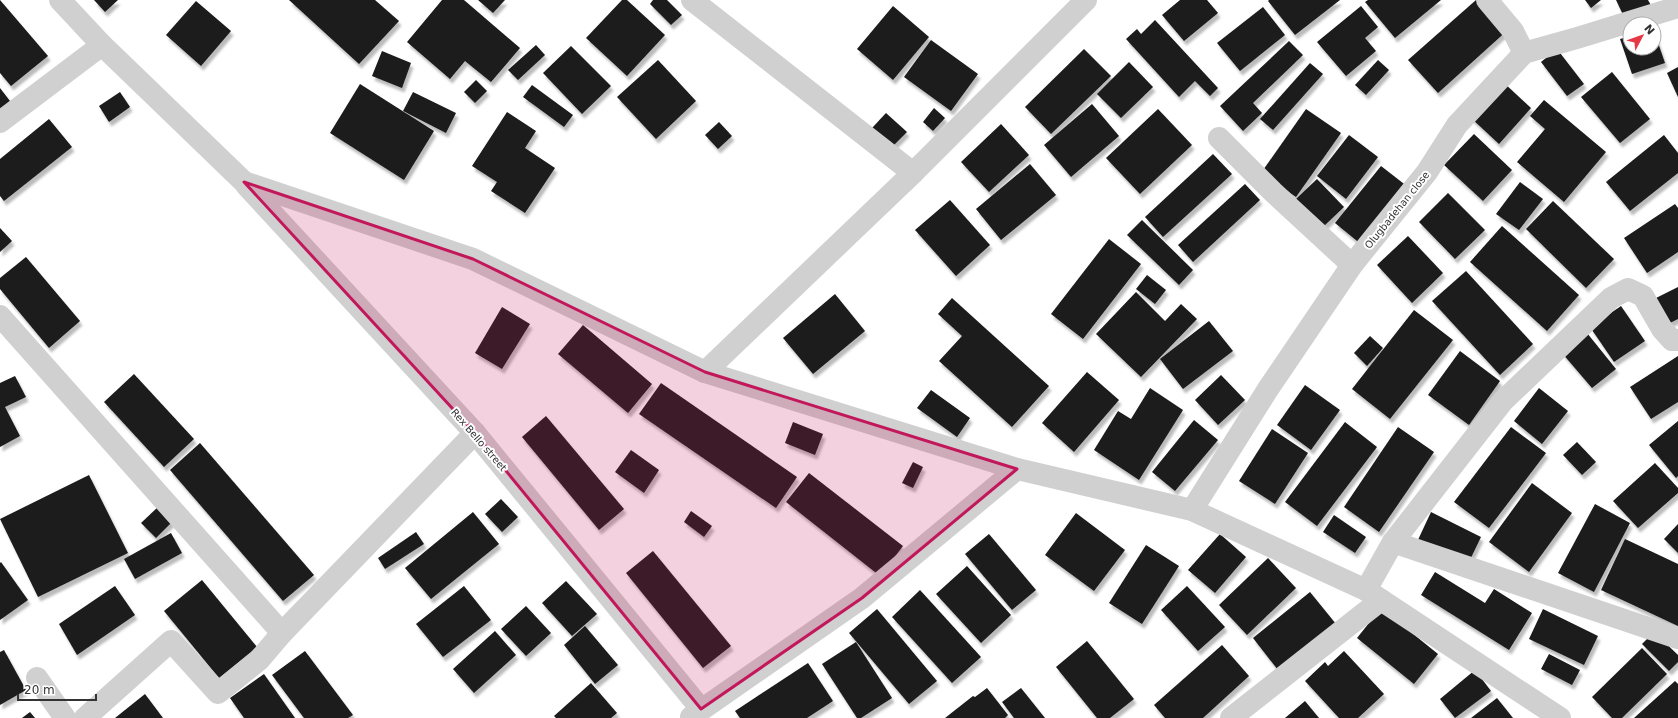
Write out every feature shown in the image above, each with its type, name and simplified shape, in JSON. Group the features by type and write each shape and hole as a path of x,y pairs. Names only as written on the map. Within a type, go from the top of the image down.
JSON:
{"street":[{"name":"Rex Bello street","path":"60,0 102,45 244,182 475,433 695,713"},
{"path":"692,0 913,173"},
{"path":"705,372 913,173 1086,0"},
{"path":"1487,0 1513,31 1524,52 1577,38 1678,7"},
{"path":"0,122 102,45"},
{"name":"Olugbadehan close","path":"1192,510 1268,389 1352,264 1427,172 1457,125 1524,52"},
{"path":"1219,138 1273,192 1352,264"},
{"path":"244,182 473,259 705,372 1016,469 1192,510 1373,595 1560,718"},
{"path":"1231,718 1373,595 1393,542 1503,401 1611,298 1628,289 1643,296 1662,329 1672,340 1678,340"},
{"path":"0,316 282,633"},
{"path":"85,718 171,641 218,693 259,660 282,633 475,433"},
{"path":"695,713 862,598 1016,469"},
{"path":"1393,542 1678,638"},
{"path":"37,678 65,718"}],"highlighted area":[{"path":"244,182 473,259 705,372 1017,469 862,598 701,709 475,433"}],"building":[{"path":"0,0 48,56 11,86 0,73"},
{"path":"94,0 118,0 105,12"},
{"path":"289,0 375,0 399,21 359,64"},
{"path":"442,0 464,0 520,48 491,82 465,61 450,79 407,42"},
{"path":"478,0 505,0 493,13"},
{"path":"622,0 627,0 665,35 627,76 586,38"},
{"path":"653,0 667,0 682,15 671,25 650,4"},
{"path":"1180,0 1207,0 1218,13 1184,41 1162,15"},
{"path":"1340,0 1295,35 1268,1"},
{"path":"1368,0 1441,0 1395,38 1365,2"},
{"path":"1476,0 1486,0 1510,28 1438,93 1408,60"},
{"path":"1585,0 1601,0 1591,8"},
{"path":"1616,0 1648,0 1653,9 1637,16 1624,16"},
{"path":"196,1 231,31 201,66 166,35"},
{"path":"893,6 929,37 893,80 857,49"},
{"path":"1361,6 1378,27 1365,38 1376,51 1346,76 1317,42"},
{"path":"1263,7 1285,35 1240,71 1217,43"},
{"path":"1155,20 1218,88 1210,96 1195,81 1179,97 1126,39 1137,29 1141,34"},
{"path":"931,40 978,74 951,111 904,77"},
{"path":"1289,41 1303,55 1253,103 1262,113 1243,131 1220,106"},
{"path":"536,45 545,55 518,80 508,70"},
{"path":"571,46 611,86 582,114 543,73"},
{"path":"1084,49 1111,76 1051,134 1025,107"},
{"path":"1557,49 1584,84 1567,96 1541,62"},
{"path":"382,51 411,63 402,88 372,76"},
{"path":"1662,54 1665,63 1632,74 1626,56 1662,56"},
{"path":"658,60 696,101 656,139 617,97"},
{"path":"1378,60 1389,70 1366,95 1355,85"},
{"path":"1129,62 1153,87 1121,118 1097,94"},
{"path":"1310,63 1323,74 1273,130 1260,119"},
{"path":"1678,67 1678,97 1667,73"},
{"path":"1612,72 1650,119 1620,143 1581,97"},
{"path":"476,80 487,91 475,103 464,92"},
{"path":"1503,82 1531,108 1499,144 1470,117"},
{"path":"360,84 434,131 404,180 330,133"},
{"path":"532,85 573,115 564,127 523,97"},
{"path":"0,88 10,101 0,110"},
{"path":"120,92 130,107 109,122 99,106"},
{"path":"413,92 456,113 446,133 403,111"},
{"path":"1544,100 1606,152 1564,202 1517,162 1545,129 1530,116"},
{"path":"1092,104 1119,136 1071,177 1044,145"},
{"path":"934,108 945,118 933,131 923,122"},
{"path":"1158,109 1192,145 1140,194 1106,158"},
{"path":"1306,109 1341,133 1296,197 1261,173"},
{"path":"507,112 536,131 525,148 555,168 525,213 491,191 497,182 472,166"},
{"path":"886,113 907,132 892,147 872,128"},
{"path":"49,119 72,147 4,201 0,196 0,159"},
{"path":"719,122 732,136 718,149 705,135"},
{"path":"1001,124 1029,155 989,192 961,162"},
{"path":"1474,134 1512,170 1483,201 1444,165"},
{"path":"1349,135 1378,157 1346,199 1317,176"},
{"path":"1664,135 1678,153 1678,173 1630,211 1606,182"},
{"path":"1213,154 1232,174 1163,237 1145,217"},
{"path":"1030,164 1056,195 1001,240 976,209"},
{"path":"1381,166 1408,187 1362,245 1335,223"},
{"path":"1317,179 1344,207 1323,227 1296,199"},
{"path":"1520,182 1543,199 1519,230 1496,214"},
{"path":"1245,184 1260,200 1193,262 1178,245"},
{"path":"1448,193 1485,230 1455,259 1419,222"},
{"path":"950,200 990,245 956,276 915,230"},
{"path":"1553,201 1614,259 1586,288 1526,229"},
{"path":"1675,204 1678,208 1678,252 1647,273 1624,238"},
{"path":"1142,220 1193,270 1179,285 1127,235"},
{"path":"1502,226 1579,295 1547,331 1470,262"},
{"path":"0,228 12,241 0,252"},
{"path":"1408,236 1443,273 1412,303 1377,265"},
{"path":"1109,239 1141,264 1083,339 1051,314"},
{"path":"26,257 80,321 49,348 0,289 0,278"},
{"path":"1466,271 1533,344 1500,375 1432,301"},
{"path":"1147,275 1166,290 1155,304 1136,289"},
{"path":"1678,287 1678,319 1664,326 1652,300"},
{"path":"1136,292 1165,321 1181,304 1197,319 1141,377 1096,334"},
{"path":"835,294 865,331 813,374 783,338"},
{"path":"952,298 1049,386 1012,427 939,361 962,336 938,314"},
{"path":"1621,306 1645,341 1614,362 1590,327"},
{"path":"502,307 530,324 502,369 475,353"},
{"path":"1414,310 1453,340 1390,419 1352,389"},
{"path":"1209,321 1233,351 1183,389 1160,359"},
{"path":"583,325 652,384 628,413 558,354"},
{"path":"1587,333 1616,369 1592,388 1562,353"},
{"path":"1370,336 1383,348 1367,366 1354,353"},
{"path":"1460,351 1500,381 1469,425 1428,395"},
{"path":"1678,356 1678,402 1651,419 1630,387"},
{"path":"1087,372 1119,400 1074,452 1042,423"},
{"path":"134,374 194,439 164,467 104,402"},
{"path":"1221,375 1245,400 1218,425 1195,400"},
{"path":"15,376 26,397 5,407 20,436 0,447 0,383"},
{"path":"661,383 797,477 776,508 639,414"},
{"path":"1305,385 1340,410 1311,450 1277,425"},
{"path":"1150,388 1183,410 1139,480 1094,450 1118,411 1131,419"},
{"path":"1539,388 1568,411 1542,444 1514,421"},
{"path":"931,390 970,418 957,437 917,408"},
{"path":"546,416 624,509 599,530 522,437"},
{"path":"1194,420 1218,440 1175,491 1152,472"},
{"path":"1678,421 1678,476 1676,478 1649,445"},
{"path":"793,422 823,434 815,455 785,443"},
{"path":"1345,422 1377,447 1317,526 1285,502"},
{"path":"1398,427 1434,452 1379,532 1344,507"},
{"path":"1511,427 1546,453 1489,528 1454,502"},
{"path":"1272,429 1308,453 1275,504 1239,481"},
{"path":"1577,442 1596,462 1582,475 1563,455"},
{"path":"200,443 314,575 283,601 170,470"},
{"path":"631,450 659,470 644,493 615,472"},
{"path":"913,462 923,467 913,488 902,483"},
{"path":"1655,463 1678,488 1678,493 1638,528 1613,501"},
{"path":"809,473 903,546 880,576 786,502"},
{"path":"89,475 128,553 38,597 0,519"},
{"path":"1532,483 1572,513 1529,572 1489,542"},
{"path":"501,499 518,517 502,532 485,514"},
{"path":"1595,504 1630,523 1594,592 1558,573"},
{"path":"159,506 173,521 156,538 141,523"},
{"path":"691,511 712,526 704,537 684,522"},
{"path":"473,512 499,544 431,599 405,568"},
{"path":"1431,512 1481,537 1467,566 1417,542"},
{"path":"1076,513 1125,550 1094,591 1045,555"},
{"path":"1334,515 1366,537 1355,553 1323,532"},
{"path":"1678,524 1678,553 1664,539"},
{"path":"416,532 424,544 385,569 378,558"},
{"path":"171,533 182,553 135,579 124,559"},
{"path":"989,534 1036,590 1012,610 965,554"},
{"path":"1220,534 1246,557 1215,593 1188,570"},
{"path":"1625,539 1678,564 1678,626 1601,590"},
{"path":"1146,545 1179,566 1142,624 1109,603"},
{"path":"653,551 731,646 703,668 626,573"},
{"path":"1268,558 1296,588 1247,635 1219,605"},
{"path":"1,562 28,600 0,620 0,563"},
{"path":"967,566 1011,615 981,643 936,594"},
{"path":"1435,572 1485,603 1494,589 1532,613 1509,650 1421,595"},
{"path":"202,580 257,647 219,678 164,611"},
{"path":"566,581 597,614 572,636 542,603"},
{"path":"115,586 135,615 77,655 59,624"},
{"path":"464,586 491,620 443,657 416,624"},
{"path":"1187,586 1225,627 1198,651 1161,610"},
{"path":"920,590 981,657 952,683 892,617"},
{"path":"1310,592 1336,624 1278,670 1253,638"},
{"path":"526,606 551,633 526,656 501,629"},
{"path":"1381,608 1438,654 1414,684 1357,638"},
{"path":"877,609 937,681 909,704 849,633"},
{"path":"1543,609 1598,636 1584,665 1529,639"},
{"path":"585,626 618,665 595,684 564,645"},
{"path":"495,631 516,655 474,693 453,669"},
{"path":"1654,632 1678,655 1678,662 1669,671 1642,644"},
{"path":"1087,641 1134,699 1110,718 1097,718 1056,667"},
{"path":"856,642 892,698 861,718 857,718 822,664"},
{"path":"1222,645 1249,676 1203,718 1165,718 1154,705"},
{"path":"1642,648 1667,674 1622,718 1612,718 1592,697"},
{"path":"4,650 26,690 0,705 0,652"},
{"path":"305,651 353,715 348,718 304,718 272,675"},
{"path":"1344,651 1384,694 1358,718 1339,718 1305,681 1325,662 1328,666"},
{"path":"1549,654 1580,670 1572,685 1541,669"},
{"path":"808,663 833,701 807,718 740,718 735,711"},
{"path":"1475,670 1491,691 1455,718 1440,699"},
{"path":"264,674 295,718 244,718 230,698"},
{"path":"1675,681 1678,684 1678,718 1634,718"},
{"path":"591,683 617,713 611,718 556,718 554,716"},
{"path":"987,688 1008,715 1005,718 945,718 973,696 975,697"},
{"path":"1021,688 1045,718 1014,718 1002,702"},
{"path":"145,694 163,718 115,718"},
{"path":"1497,698 1513,718 1471,718"},
{"path":"1305,701 1319,718 1285,718"},
{"path":"30,712 35,718 22,718"}]}
